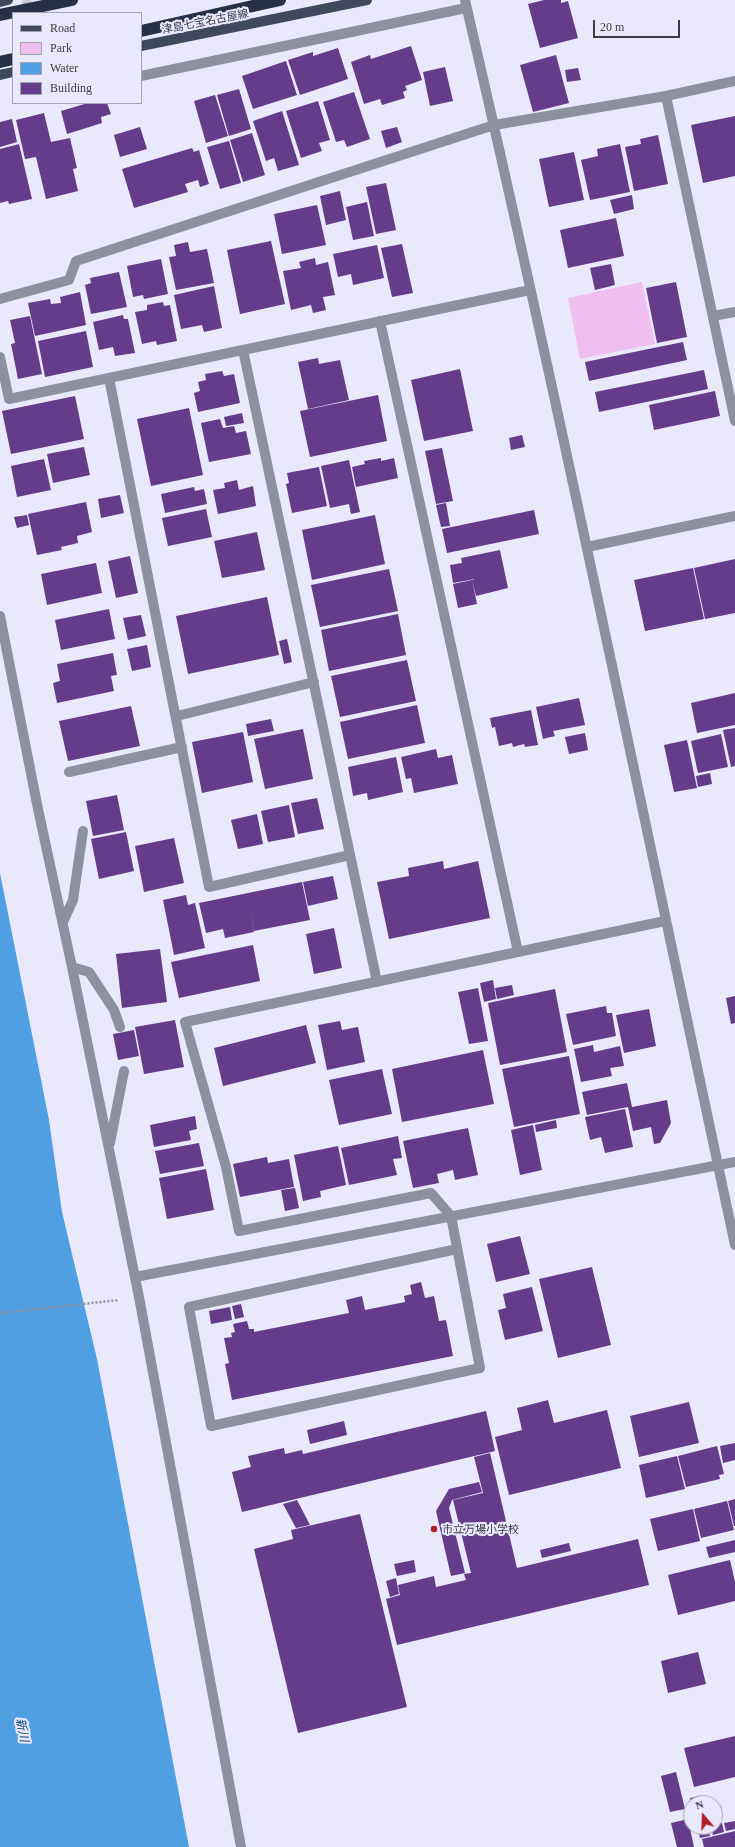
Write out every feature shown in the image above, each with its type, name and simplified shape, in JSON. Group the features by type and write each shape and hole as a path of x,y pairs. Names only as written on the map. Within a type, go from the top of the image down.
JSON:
{"highway":[{"path":"14,12 72,0"},
{"path":"142,31 280,0"},
{"path":"0,15 12,12"},
{"path":"0,62 12,59"}],"main road":[{"path":"0,2 8,0"},
{"name":"津島七宝名古屋線","path":"142,46 367,0"},
{"path":"0,75 12,72"}],"street":[{"path":"142,76 465,4 494,125 587,547 665,921 735,1244"},
{"path":"0,299 69,280 76,261 494,125 666,96 735,81"},
{"path":"666,96 714,316 735,421"},
{"path":"0,357 9,398 530,290"},
{"path":"714,316 735,312"},
{"path":"380,321 518,952"},
{"path":"243,350 377,982"},
{"path":"110,378 177,716 209,887 350,855"},
{"path":"587,547 735,516"},
{"path":"0,616 38,809 63,922 135,1277 242,1847"},
{"path":"177,716 314,682"},
{"path":"69,772 182,747"},
{"path":"63,922 73,900 83,831"},
{"path":"457,1249 190,1307 211,1426 480,1368 457,1249 450,1216 431,1193 239,1231 226,1167 186,1022 665,921"},
{"path":"72,967 89,972 114,1010 120,1027"},
{"path":"109,1149 124,1071"},
{"path":"135,1277 735,1162"}],"path":[{"path":"0,1314 126,1299"}],"green space":[{"path":"642,282 655,344 580,359 568,298"}],"water":[{"name":"新川","path":"0,873 49,1120 62,1212 97,1359 189,1847 0,1847"}],"building":[{"path":"544,0 561,0 561,3 568,1 578,38 540,48 528,4"},
{"path":"411,46 422,80 405,86 407,90 403,92 405,98 382,105 380,99 364,104 351,62 370,55 371,59"},
{"path":"338,48 348,79 300,95 288,60 313,52 313,56"},
{"path":"556,55 569,103 533,112 520,65"},
{"path":"286,61 297,95 253,109 242,76"},
{"path":"445,67 453,101 430,106 423,72"},
{"path":"578,68 581,80 567,82 565,70"},
{"path":"239,89 251,129 229,136 217,95"},
{"path":"354,92 370,139 347,147 344,140 336,142 323,102"},
{"path":"215,95 228,136 206,143 194,101"},
{"path":"318,101 330,140 319,143 322,151 301,158 286,111"},
{"path":"85,104 107,104 111,114 101,117 102,123 67,134 61,111"},
{"path":"282,111 299,165 278,171 274,158 266,161 253,121"},
{"path":"44,113 51,142 70,138 77,168 73,169 78,191 46,199 36,157 25,159 16,120"},
{"path":"735,116 735,176 703,183 691,125"},
{"path":"12,119 17,142 0,147 0,122"},
{"path":"140,127 147,149 120,157 114,135"},
{"path":"397,127 402,142 386,148 381,131"},
{"path":"252,133 265,175 243,182 230,140"},
{"path":"658,135 668,184 634,191 625,147 641,144 640,139"},
{"path":"229,141 241,183 220,189 207,147"},
{"path":"19,144 32,199 9,204 8,201 0,203 0,149"},
{"path":"620,144 630,192 590,200 581,160 598,156 597,149"},
{"path":"192,148 194,152 199,150 209,184 200,187 198,180 185,184 188,192 134,208 122,169"},
{"path":"574,152 584,200 549,207 539,159"},
{"path":"386,183 396,230 376,234 366,187"},
{"path":"340,191 346,220 326,225 320,196"},
{"path":"632,195 634,209 614,214 610,200"},
{"path":"367,202 374,236 353,240 346,207"},
{"path":"317,205 326,245 282,254 274,214"},
{"path":"616,218 624,256 568,268 560,230"},
{"path":"271,241 285,304 240,314 227,250"},
{"path":"188,242 190,252 207,249 214,283 176,290 169,257 176,256 174,245"},
{"path":"402,244 413,293 392,297 381,248"},
{"path":"377,245 384,278 353,285 351,274 338,277 333,254"},
{"path":"315,258 316,265 328,262 335,295 323,297 326,310 313,313 311,305 291,310 283,271 301,268 299,262"},
{"path":"161,259 168,294 144,299 143,295 133,297 127,266"},
{"path":"611,264 615,285 595,290 590,268"},
{"path":"119,272 127,307 91,314 85,285 91,283 90,278"},
{"path":"676,282 687,337 657,343 646,288"},
{"path":"214,286 222,328 204,332 202,325 181,329 174,295"},
{"path":"80,292 86,325 35,336 28,303 50,299 51,304 61,303 60,297"},
{"path":"163,302 164,306 170,305 177,341 157,345 156,341 142,344 135,312 147,310 147,305"},
{"path":"123,315 124,319 128,319 135,353 115,356 113,347 99,350 93,322"},
{"path":"30,316 42,374 18,379 11,344 15,343 10,320"},
{"path":"86,331 93,367 45,377 38,341"},
{"path":"683,342 687,360 589,381 585,362"},
{"path":"318,358 319,364 340,360 349,400 308,409 298,362"},
{"path":"460,369 473,431 424,441 411,380"},
{"path":"704,370 708,389 599,412 595,392"},
{"path":"222,371 224,376 234,374 240,403 198,412 194,393 200,391 198,382 206,380 205,374"},
{"path":"715,391 720,416 654,430 649,405"},
{"path":"378,395 387,441 310,457 300,411"},
{"path":"75,396 84,439 11,454 2,411"},
{"path":"189,408 203,475 151,486 137,419"},
{"path":"242,413 244,423 226,426 224,417"},
{"path":"220,419 223,428 234,426 236,433 246,431 251,454 209,462 201,423"},
{"path":"522,435 525,447 511,450 509,438"},
{"path":"84,447 90,475 53,483 47,454"},
{"path":"442,448 453,501 436,504 425,451"},
{"path":"381,458 381,461 394,458 398,478 356,487 352,467 365,464 364,461"},
{"path":"44,459 51,490 17,497 11,466"},
{"path":"349,460 360,512 351,514 349,504 330,508 321,466"},
{"path":"319,467 327,506 292,513 286,484 289,483 287,473"},
{"path":"237,480 239,490 253,486 256,506 218,514 213,490 225,488 224,483"},
{"path":"194,487 195,491 204,489 207,504 165,513 161,494"},
{"path":"120,495 124,513 101,518 98,499"},
{"path":"86,502 92,532 77,536 78,543 61,547 62,550 37,555 28,514"},
{"path":"446,503 450,526 441,527 436,505"},
{"path":"206,509 212,537 168,546 162,518"},
{"path":"534,510 539,534 447,553 442,529"},
{"path":"27,515 29,525 17,528 14,517"},
{"path":"375,515 385,564 312,580 302,530"},
{"path":"257,532 265,570 222,578 214,541"},
{"path":"500,550 508,588 476,596 472,580 475,579 453,583 450,565 462,563 461,558"},
{"path":"130,556 138,593 116,598 108,561"},
{"path":"735,559 735,613 705,619 694,568"},
{"path":"96,563 102,593 47,605 41,574"},
{"path":"693,568 704,619 645,631 634,580"},
{"path":"389,569 398,611 320,627 311,585"},
{"path":"472,580 477,604 458,608 453,584"},
{"path":"267,597 279,655 188,674 176,616"},
{"path":"109,609 115,639 61,650 55,620"},
{"path":"398,614 406,655 329,671 321,630"},
{"path":"141,615 146,636 128,640 123,618"},
{"path":"287,639 292,662 284,664 279,641"},
{"path":"147,645 151,667 132,671 127,649"},
{"path":"113,653 117,675 111,676 114,691 57,703 53,683 60,681 57,664"},
{"path":"407,660 416,701 340,717 331,676"},
{"path":"735,693 735,725 697,733 691,703"},
{"path":"579,698 585,725 553,731 555,736 543,739 536,707"},
{"path":"417,705 425,743 348,759 340,722"},
{"path":"131,706 140,746 68,761 59,721"},
{"path":"531,710 538,745 525,747 524,744 513,747 512,743 499,746 495,727 492,728 490,718"},
{"path":"271,719 274,731 248,736 246,724"},
{"path":"735,728 735,766 731,767 723,730"},
{"path":"303,729 313,779 265,789 254,739"},
{"path":"243,732 253,782 202,793 192,742"},
{"path":"585,733 588,750 569,754 565,737"},
{"path":"721,734 728,767 698,773 691,741"},
{"path":"687,740 697,788 674,792 664,745"},
{"path":"436,749 438,758 452,755 458,784 414,793 411,778 406,779 401,757"},
{"path":"396,757 403,792 368,800 367,793 353,796 348,767"},
{"path":"710,773 712,784 698,787 696,776"},
{"path":"117,795 124,830 93,836 86,801"},
{"path":"317,798 324,829 298,834 291,803"},
{"path":"289,805 295,837 268,842 261,811"},
{"path":"257,814 263,844 238,849 231,820"},
{"path":"126,832 134,871 99,879 91,839"},
{"path":"174,838 184,883 144,892 135,846"},
{"path":"443,861 444,869 478,861 490,918 389,939 377,882 409,876 408,868"},
{"path":"333,876 338,899 308,906 303,882"},
{"path":"302,882 310,920 254,931 250,909 254,932 225,938 223,929 206,933 199,903"},
{"path":"186,895 188,905 195,903 205,948 174,955 163,900"},
{"path":"334,928 342,968 314,974 306,934"},
{"path":"253,945 260,981 179,998 171,962"},
{"path":"160,949 167,1002 122,1008 116,954"},
{"path":"493,980 496,999 484,1002 480,983"},
{"path":"512,985 514,995 497,999 495,988"},
{"path":"478,988 488,1041 469,1044 458,992"},
{"path":"555,989 567,1052 500,1065 488,1003"},
{"path":"735,996 735,1023 731,1024 726,998"},
{"path":"606,1006 607,1013 612,1013 616,1036 573,1045 566,1014"},
{"path":"649,1009 656,1046 624,1053 616,1015"},
{"path":"175,1020 184,1067 144,1074 135,1027"},
{"path":"340,1021 342,1030 358,1027 365,1062 327,1070 318,1025"},
{"path":"306,1025 316,1063 223,1086 214,1048"},
{"path":"134,1030 139,1056 118,1060 113,1034"},
{"path":"593,1045 594,1052 620,1046 624,1066 610,1068 612,1076 581,1082 574,1049"},
{"path":"483,1050 494,1104 402,1122 392,1069"},
{"path":"569,1056 580,1114 514,1127 502,1069"},
{"path":"382,1069 392,1114 339,1125 329,1080"},
{"path":"627,1083 632,1107 667,1100 671,1123 660,1143 654,1144 651,1127 633,1131 628,1107 587,1115 582,1092"},
{"path":"625,1109 633,1147 605,1153 601,1137 590,1140 585,1117"},
{"path":"195,1116 197,1129 189,1131 191,1140 154,1147 150,1125"},
{"path":"556,1120 557,1128 536,1132 535,1125"},
{"path":"533,1125 542,1170 520,1175 511,1130"},
{"path":"468,1128 478,1175 455,1180 453,1170 437,1174 439,1183 413,1188 403,1141"},
{"path":"398,1136 402,1158 393,1159 397,1175 349,1185 341,1148"},
{"path":"199,1143 204,1166 160,1174 155,1151"},
{"path":"338,1146 346,1185 320,1191 321,1197 303,1201 294,1155"},
{"path":"267,1157 268,1163 289,1159 294,1187 240,1197 233,1164"},
{"path":"206,1169 214,1210 167,1219 159,1178"},
{"path":"295,1188 299,1208 285,1211 281,1190"},
{"path":"520,1236 530,1274 496,1282 487,1244"},
{"path":"592,1267 611,1345 558,1358 539,1279"},
{"path":"421,1282 425,1298 434,1296 439,1321 446,1320 453,1356 232,1400 225,1364 229,1363 224,1338 232,1337 231,1333 235,1332 233,1324 247,1321 249,1329 254,1329 254,1332 349,1313 346,1300 362,1296 365,1310 405,1302 404,1296 412,1294 410,1285"},
{"path":"532,1287 543,1331 505,1340 498,1310 506,1308 503,1294"},
{"path":"241,1304 244,1317 235,1319 232,1306"},
{"path":"230,1307 232,1320 211,1324 209,1311"},
{"path":"548,1400 554,1423 607,1410 621,1468 509,1495 495,1437 522,1430 517,1408"},
{"path":"689,1402 699,1443 639,1457 630,1416"},
{"path":"486,1411 495,1451 242,1512 232,1472 251,1467 248,1456 284,1448 285,1454 302,1450 303,1454"},
{"path":"344,1421 347,1435 310,1444 307,1430"},
{"path":"735,1443 735,1460 723,1463 720,1446"},
{"path":"717,1446 724,1474 719,1475 720,1479 686,1487 678,1456"},
{"path":"490,1453 517,1568 638,1539 649,1585 397,1645 386,1599 400,1595 398,1585 434,1576 436,1587 466,1580 464,1574 471,1573 453,1500 483,1493 474,1457"},
{"path":"677,1456 685,1489 646,1498 639,1465"},
{"path":"479,1482 482,1492 452,1500 449,1508 465,1573 451,1576 436,1511 449,1489"},
{"path":"735,1499 735,1526 734,1526 728,1501"},
{"path":"297,1500 310,1525 296,1528 283,1504"},
{"path":"727,1501 734,1530 701,1538 694,1509"},
{"path":"693,1509 700,1541 658,1551 650,1519"},
{"path":"360,1514 407,1707 298,1733 254,1549 293,1539 291,1530"},
{"path":"735,1540 735,1552 709,1558 706,1547"},
{"path":"569,1543 571,1551 542,1558 540,1550"},
{"path":"414,1560 416,1572 397,1576 394,1564"},
{"path":"730,1560 735,1582 735,1601 678,1615 668,1575"},
{"path":"396,1578 399,1594 390,1597 386,1581"},
{"path":"698,1652 706,1684 668,1693 661,1661"},
{"path":"735,1736 735,1777 694,1787 684,1748"},
{"path":"676,1772 683,1801 683,1809 670,1812 661,1776"},
{"path":"683,1820 683,1835 691,1835 694,1847 677,1847 671,1823"},
{"path":"735,1821 735,1829 726,1831 724,1823"},
{"path":"735,1831 735,1847 704,1847 702,1839"},
{"path":"699,1835 710,1835 710,1836 700,1838"}],"tunnel":[{"path":"26,0 29,12"}],"place":[{"name":"市立万場小学校","path":"434,1529"}]}
